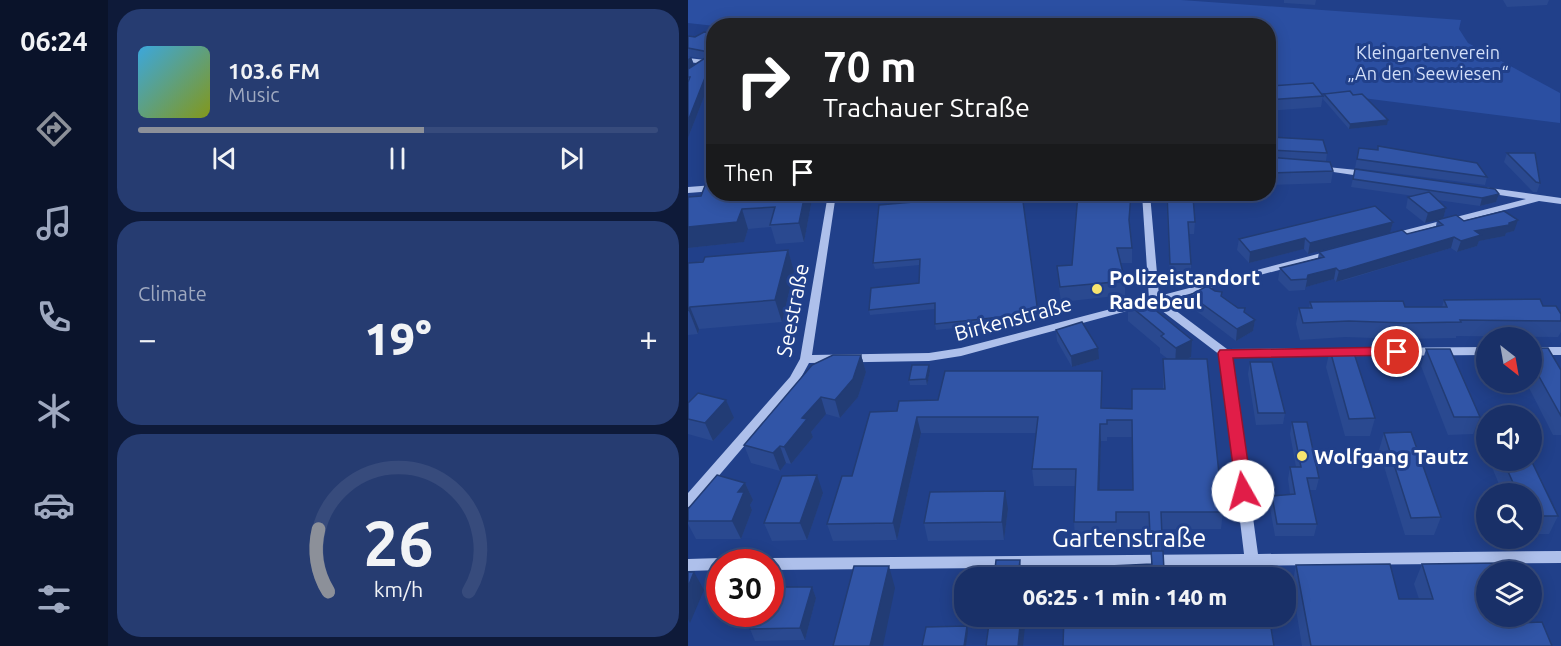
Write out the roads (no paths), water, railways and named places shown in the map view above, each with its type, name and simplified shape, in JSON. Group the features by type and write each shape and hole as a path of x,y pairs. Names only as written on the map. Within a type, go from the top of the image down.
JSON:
{"street":[{"path":"688,60 706,62"},
{"path":"693,71 706,64"},
{"path":"1311,167 1376,176"},
{"path":"1469,188 1561,201"},
{"path":"688,190 706,189"},
{"path":"1380,240 1539,198"},
{"name":"Seestraße","path":"688,502 794,380 806,359 831,201"},
{"path":"1147,201 1154,300 1225,353 1476,351"},
{"name":"Birkenstraße","path":"806,359 929,357 961,352 1346,249"},
{"path":"1542,351 1561,351"},
{"path":"1225,353 1252,560"},
{"name":"Gartenstraße","path":"784,564 1561,557"},
{"path":"688,565 706,564"}],"place":[{"name":"Polizeistandort Radebeul","path":"1097,289"},
{"name":"Wolfgang Tautz","path":"1302,456"}],"park label":[{"name":"Kleingartenverein „An den Seewiesen“","path":"1428,62"}]}
